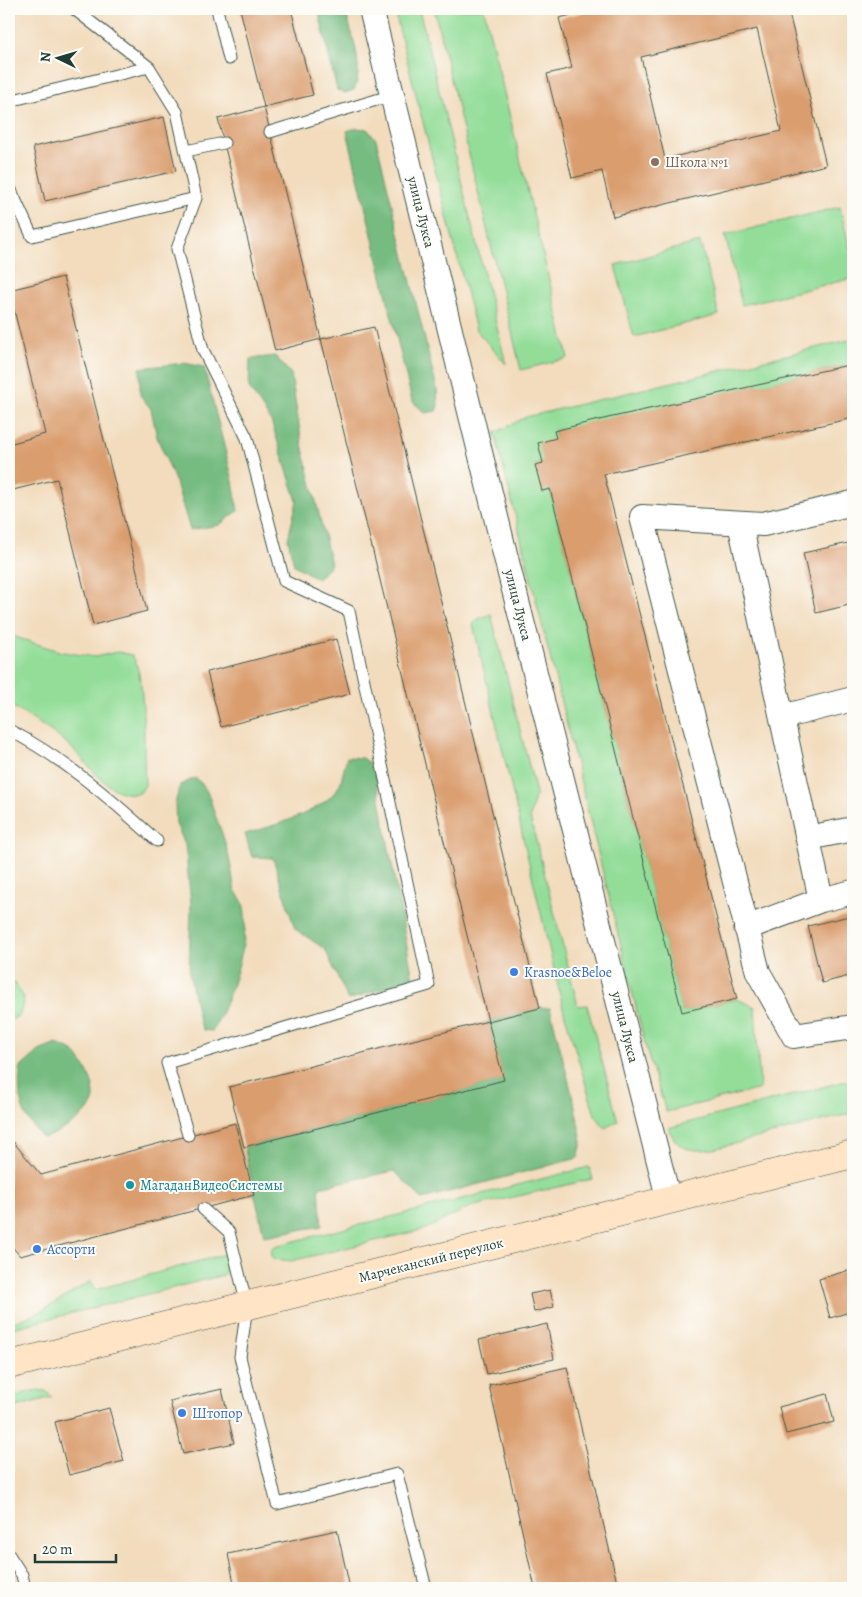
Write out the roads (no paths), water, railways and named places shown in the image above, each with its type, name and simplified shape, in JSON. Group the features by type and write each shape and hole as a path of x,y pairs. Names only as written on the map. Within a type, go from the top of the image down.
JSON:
{"main road":[{"name":"Марчеканский переулок","path":"9,1365 853,1154"}],"street":[{"name":"улица Лукса","path":"371,9 510,574 669,1201"},
{"path":"853,503 764,524 642,517 758,972 794,1036 853,1027"},
{"path":"740,522 821,900"},
{"path":"782,717 853,699"},
{"path":"808,838 853,829"},
{"path":"746,928 821,900 853,892"}],"lane":[{"path":"74,9 149,67 177,112 196,198 177,249 202,350 247,438 284,581 349,611 429,985 167,1063 188,1134"},
{"path":"217,9 229,59"},
{"path":"9,102 149,67"},
{"path":"270,132 393,95"},
{"path":"186,151 224,143"},
{"path":"9,186 32,236 196,198"},
{"path":"9,730 34,743 99,789 157,841"},
{"path":"203,1209 229,1232 247,1306 240,1356 277,1504 397,1474 426,1588"},
{"path":"9,1555 22,1575 25,1588"}],"place":[{"name":"Школа №1","path":"655,162"},
{"name":"Krasnoe&Beloe","path":"514,972"},
{"name":"МагаданВидеоСистемы","path":"130,1185"},
{"name":"Ассорти","path":"37,1249"},
{"name":"Штопор","path":"182,1413"}]}
